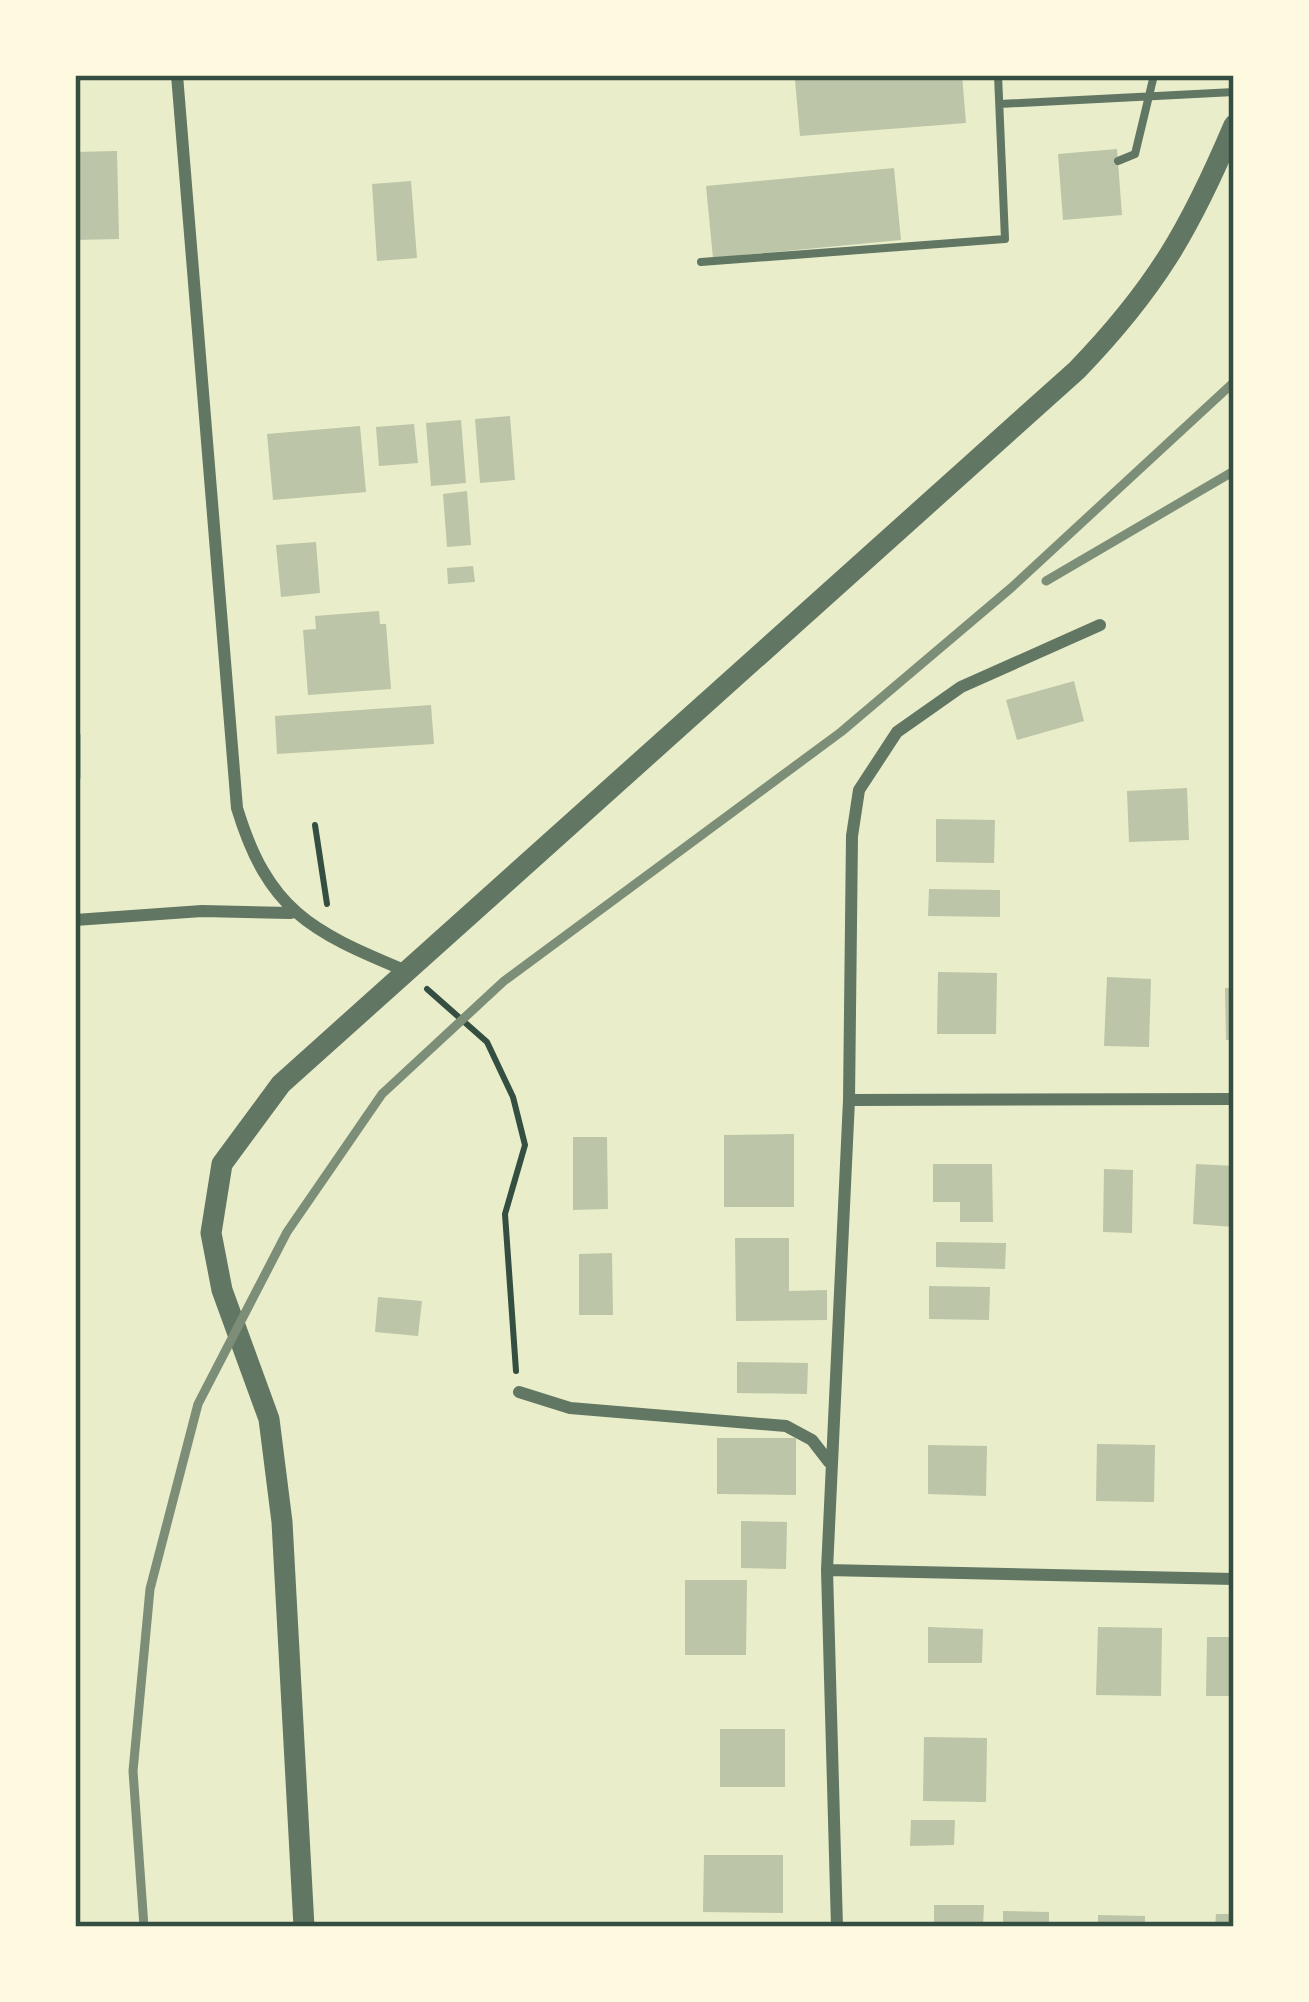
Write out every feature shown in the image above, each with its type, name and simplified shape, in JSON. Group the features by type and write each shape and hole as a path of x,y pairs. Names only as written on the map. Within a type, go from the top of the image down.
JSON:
{"street":[{"path":"177,75 237,808 248,846 291,913 333,941 404,970"},
{"path":"304,1927 282,1522 269,1419 222,1290 211,1233 222,1164 281,1084 1092,354 1139,305 1192,225 1234,125"},
{"path":"837,1927 826,1570 849,1100 852,836 859,790 896,732 961,687 1100,625"},
{"path":"75,920 202,911 291,913"},
{"path":"849,1100 1234,1099"},
{"path":"519,1392 570,1408 786,1426 812,1440 830,1463"},
{"path":"826,1570 1234,1579"}],"lane":[{"path":"701,262 1005,238 998,75"},
{"path":"1118,161 1135,154 1154,75"},
{"path":"1000,104 1234,92"}],"path":[{"path":"315,825 333,941"},
{"path":"404,970 487,1042 513,1097 525,1145 505,1214 507,1296 519,1392"}],"building":[{"path":"962,75 966,123 800,136 795,80"},
{"path":"1117,149 1122,215 1063,220 1058,154"},
{"path":"117,151 119,239 75,240 75,152"},
{"path":"894,168 901,240 713,258 706,186"},
{"path":"411,181 417,258 377,261 372,184"},
{"path":"510,416 515,480 480,483 475,419"},
{"path":"461,420 466,483 431,486 426,423"},
{"path":"414,424 418,463 379,466 376,427"},
{"path":"360,426 366,492 273,500 267,434"},
{"path":"467,491 471,545 447,547 443,494"},
{"path":"316,542 320,593 281,597 276,545"},
{"path":"473,566 475,582 448,584 447,568"},
{"path":"379,611 380,624 386,624 391,689 308,695 303,630 316,629 315,616"},
{"path":"1074,681 1084,721 1017,740 1006,700"},
{"path":"431,705 434,744 277,754 275,716"},
{"path":"75,734 81,734 81,779 75,780"},
{"path":"1187,788 1189,840 1129,842 1127,791"},
{"path":"936,819 995,820 994,863 936,862"},
{"path":"929,889 1000,890 1000,917 928,916"},
{"path":"938,972 997,973 996,1034 937,1034"},
{"path":"1107,977 1151,979 1149,1047 1104,1046"},
{"path":"1225,988 1234,988 1234,1040 1226,1040"},
{"path":"794,1134 794,1207 724,1207 724,1135"},
{"path":"573,1137 607,1137 608,1209 573,1210"},
{"path":"933,1164 992,1164 993,1222 960,1222 960,1202 933,1202"},
{"path":"1196,1164 1234,1166 1234,1227 1193,1224"},
{"path":"1104,1169 1133,1170 1132,1233 1103,1232"},
{"path":"735,1238 789,1238 789,1291 827,1290 827,1320 736,1321"},
{"path":"936,1242 1006,1243 1005,1269 936,1267"},
{"path":"612,1253 613,1315 579,1315 579,1254"},
{"path":"929,1286 990,1287 989,1320 929,1319"},
{"path":"378,1297 422,1301 418,1336 375,1332"},
{"path":"737,1362 808,1363 807,1394 737,1393"},
{"path":"717,1438 796,1438 796,1495 717,1494"},
{"path":"1097,1444 1155,1445 1154,1502 1096,1501"},
{"path":"928,1445 987,1446 986,1496 928,1494"},
{"path":"741,1521 787,1522 786,1569 741,1568"},
{"path":"685,1580 747,1580 746,1655 685,1655"},
{"path":"928,1627 983,1629 982,1663 928,1663"},
{"path":"1098,1627 1162,1628 1161,1696 1096,1695"},
{"path":"1207,1637 1234,1637 1234,1696 1206,1696"},
{"path":"720,1729 785,1729 785,1787 720,1787"},
{"path":"924,1737 987,1738 986,1802 923,1801"},
{"path":"911,1820 955,1820 954,1845 910,1846"},
{"path":"704,1855 783,1855 783,1913 703,1912"},
{"path":"934,1905 984,1905 983,1927 934,1927"},
{"path":"1003,1911 1049,1912 1049,1927 1003,1927"},
{"path":"1216,1914 1234,1914 1234,1927 1215,1927"},
{"path":"1098,1915 1145,1916 1145,1927 1098,1927"}],"railway":[{"path":"144,1927 133,1771 150,1589 198,1404 287,1232 382,1094 504,981 841,732 1011,588 1234,382"},
{"path":"1046,581 1234,471"}]}
